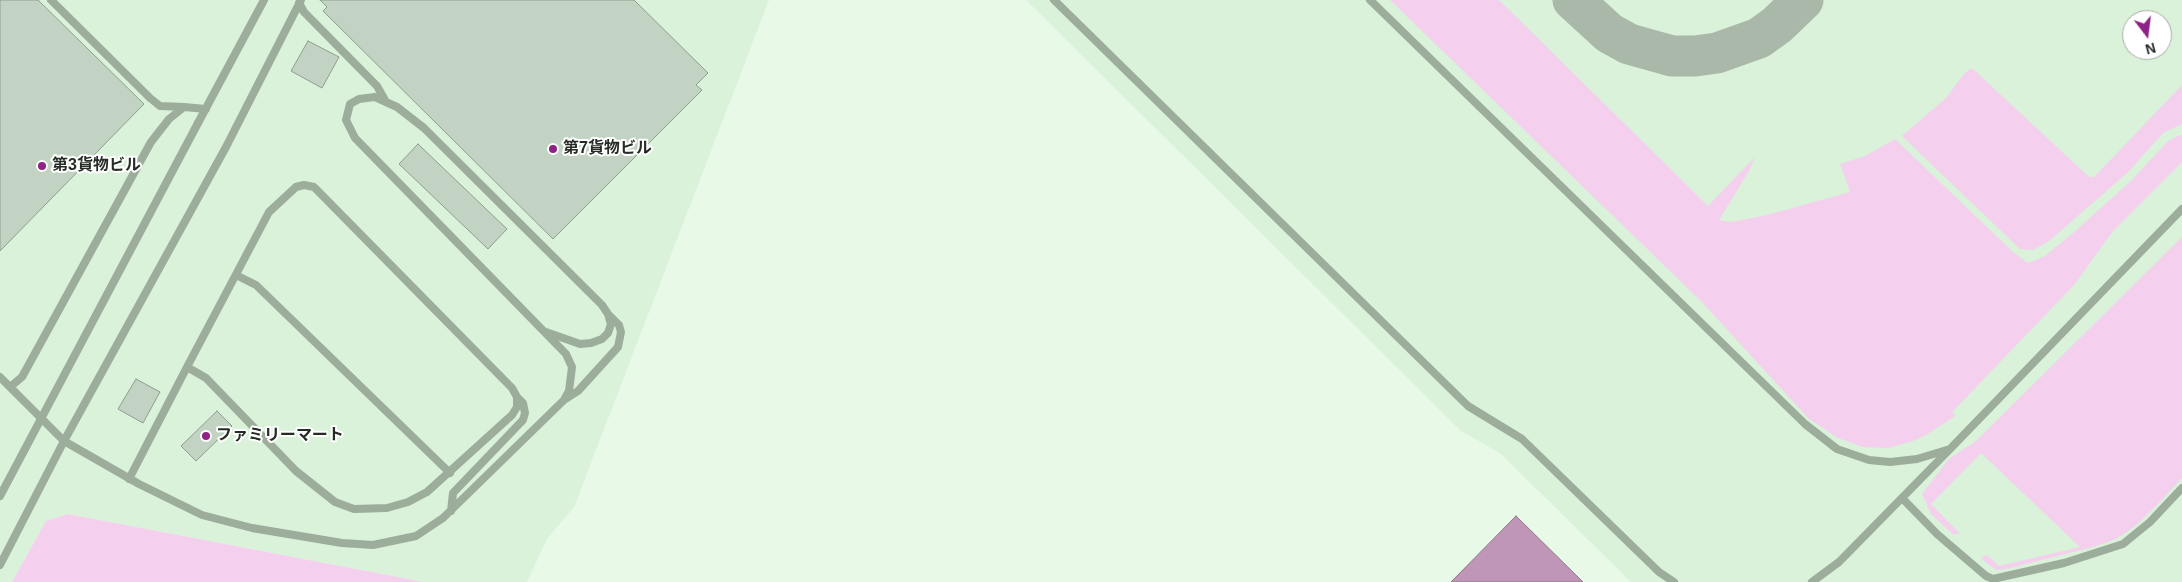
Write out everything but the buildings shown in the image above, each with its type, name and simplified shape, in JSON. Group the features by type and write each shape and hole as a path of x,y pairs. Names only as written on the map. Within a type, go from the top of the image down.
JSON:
{"lane":[{"path":"51,0 160,106 206,109"},
{"path":"0,496 264,0"},
{"path":"1054,0 1468,406 1522,439 1659,572 1674,582"},
{"path":"1370,0 1805,424 1837,449 1869,460 1890,462 1917,459 1950,449"},
{"path":"300,2 304,12 377,86 386,102"},
{"path":"0,565 64,441 226,147 300,2"},
{"path":"0,376 64,441 129,479 202,515 252,528 342,543 373,545 401,541 416,536 451,511 564,400 578,391 618,347 621,332 619,325 424,128 397,108 376,97 366,97 350,104 346,120 349,129 566,354 572,367 569,391 564,400"},
{"path":"10,387 22,377 151,142 169,119 184,107"},
{"path":"129,479 269,212 296,187 304,185 314,187 512,388 523,403 525,413 523,420 452,493 451,511"},
{"path":"1812,582 1839,562 2182,209"},
{"path":"236,275 256,285 450,473"},
{"path":"546,332 580,344 591,343 602,339 608,333 610,324 608,314"},
{"path":"187,367 206,378 296,471 335,502 354,508 387,508 408,502 427,492 512,415 517,407 518,397"},
{"path":"1902,498 1938,534 1986,576 1993,579 2064,563 2123,544 2150,522 2182,488"}],"shaded area":[{"path":"0,0 769,0 574,507 547,539 527,582 424,582 68,514 46,521 12,582 0,582"},
{"path":"1026,0 2182,0 2182,582 1631,582 1500,453 1461,431"},
{"path":"1390,0 1499,0 1708,206 1755,157 1749,171 1719,220 1732,222 1767,215 1850,192 1840,164 1865,156 1895,139 2014,253 2028,263 2045,256 2073,233 2131,181 2168,141 2180,135 2182,135 2182,162 2113,231 2074,285 1952,412 1955,416 1913,441 1888,448 1863,447 1838,438 1808,418 1702,302"},
{"path":"1970,69 1973,69 2089,177 2094,177 2182,85 2182,124 2163,133 2127,173 2049,241 2033,250 2020,249 1902,136 1946,98"},
{"path":"2182,237 2182,478 2135,526 2116,539 2093,547 1996,570 1981,558 1987,555 1999,566 2080,547 1981,453 1931,504 1960,534 1953,534 1931,514 1922,494 1949,459 1976,441"},
{"path":"68,514 424,582 12,582 46,521"},
{"path":"1516,516 1583,582 1451,582"}],"taxiway":[{"path":"1573,0 1609,33 1629,44 1672,56 1695,56 1717,53 1759,38 1777,25 1803,0"}],"place":[{"name":"第7貨物ビル","path":"553,149"},
{"name":"第3貨物ビル","path":"42,166"},
{"name":"ファミリーマート","path":"206,436"}]}
